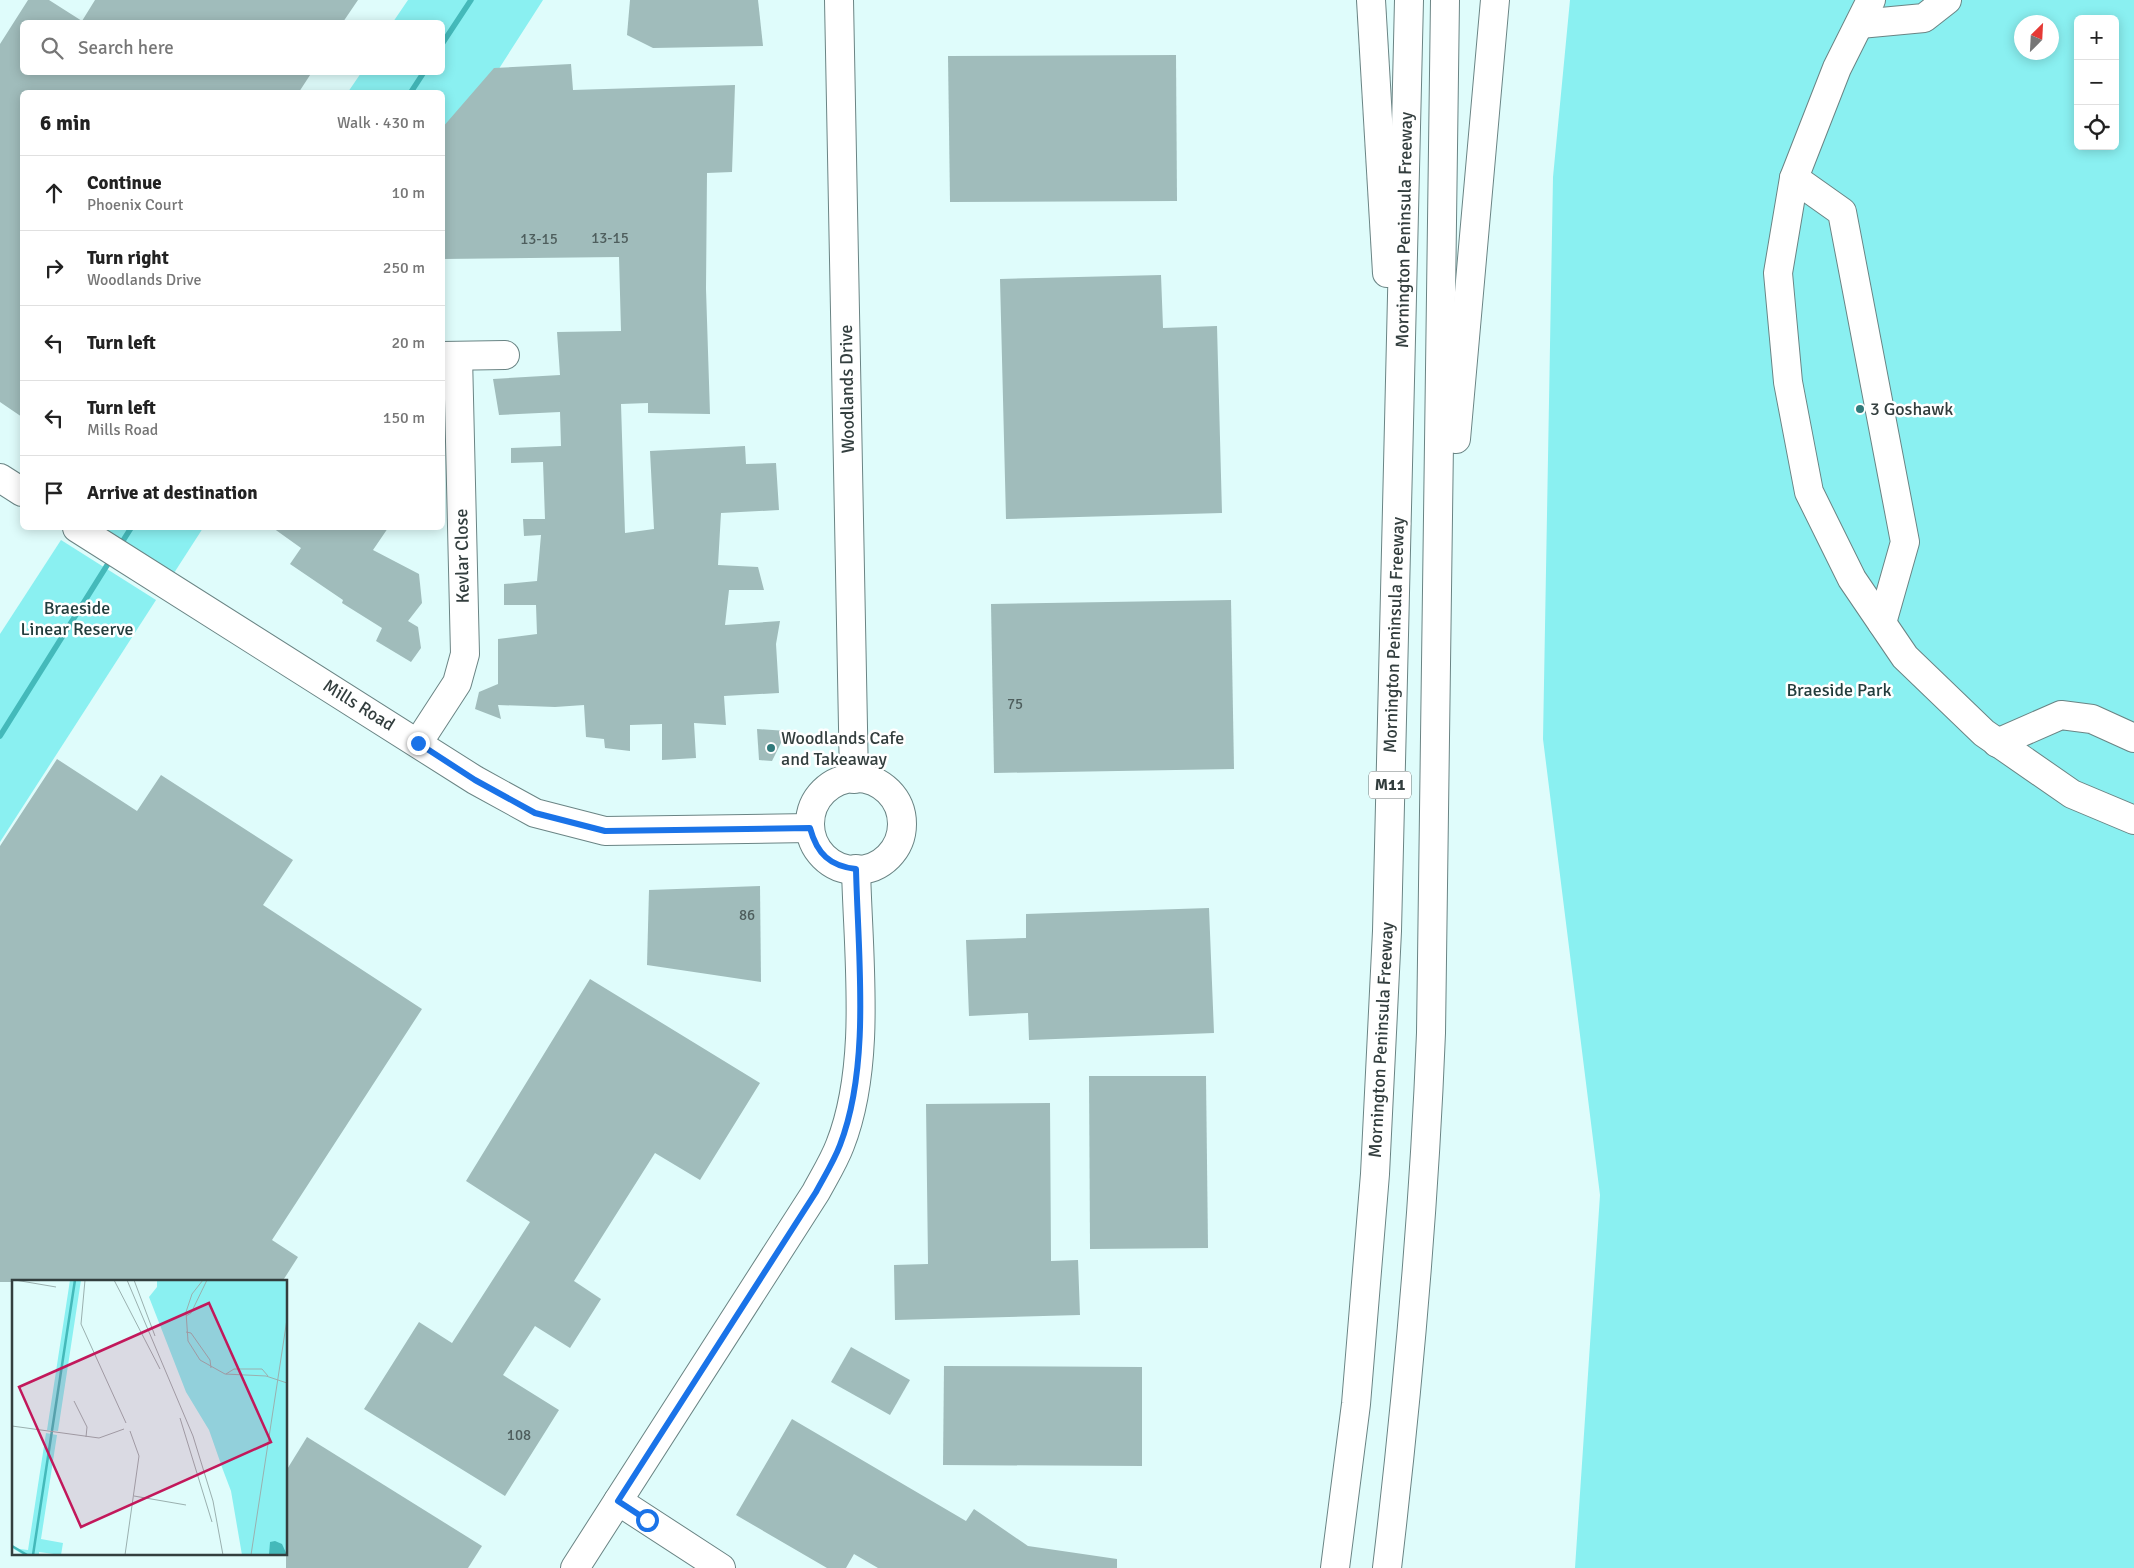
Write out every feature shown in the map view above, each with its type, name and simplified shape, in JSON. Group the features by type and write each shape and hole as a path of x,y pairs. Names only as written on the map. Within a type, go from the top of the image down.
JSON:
{"main road":[{"name":"Woodlands Drive","path":"839,0 854,779"},
{"path":"1371,0 1398,472"},
{"name":"Mornington Peninsula Freeway","path":"1334,1568 1356,1404 1375,1174 1386,931 1409,0"},
{"name":"M11","path":"1387,1568 1404,1422 1424,1180 1431,1033 1435,873 1445,0"},
{"path":"1424,1180 1437,1020 1454,453 1495,0"},
{"path":"1871,0 1838,68 1794,178 1778,273 1788,382 1809,492 1852,579 1905,657 1984,733 1997,743 2072,794 2134,820"},
{"path":"1860,24 1924,18 1947,0"},
{"path":"1794,178 1842,212 1905,542 1882,623"},
{"name":"Kevlar Close","path":"418,743 457,683 465,654 450,356 505,355"},
{"path":"0,478 20,491"},
{"name":"Mills Road","path":"80,530 475,780 535,813 605,831 810,828"},
{"path":"1997,743 2062,715 2092,719 2134,738"},
{"path":"854,779 865,779 879,784 892,796 900,809 902,823 894,849 883,860 870,868 856,869 831,862 820,852 810,828 811,813 824,790 836,782 854,779"},
{"path":"574,1568 816,1192 840,1144 855,1090 860,1039 856,869"},
{"path":"618,1501 721,1568"}],"green space":[{"path":"408,0 543,0 445,153 445,90 349,90 360,75 445,75 445,20 394,20"},
{"name":"Braeside Park","path":"1570,0 2134,0 2134,1568 1575,1568 1600,1195 1543,739 1553,177"},
{"path":"100,530 202,530 174,573 164,570"},
{"name":"Braeside Linear Reserve","path":"61,540 156,600 0,842 0,634"}],"building":[{"path":"28,0 49,0 80,20 20,20 20,75 310,75 300,90 20,90 20,416 0,402 0,44"},
{"path":"95,0 358,0 344,20 83,20"},
{"path":"630,0 758,0 763,46 653,48 627,35"},
{"path":"1176,55 1177,201 950,202 948,56"},
{"path":"571,64 573,90 735,85 732,172 707,173 706,289 710,414 648,413 648,403 621,404 625,533 654,529 650,451 745,446 746,464 776,463 779,510 721,513 718,565 758,567 764,590 729,590 725,625 780,621 776,644 779,693 724,696 726,725 694,723 696,758 662,760 662,724 630,725 630,751 605,748 604,739 586,737 584,705 555,707 498,705 501,719 475,709 479,692 498,684 498,639 537,634 536,605 504,605 504,584 537,581 541,535 524,536 523,519 545,519 543,462 511,463 511,448 561,446 560,412 499,415 493,379 560,375 557,332 621,331 619,257 445,259 445,125 494,68"},
{"path":"1161,275 1163,328 1217,326 1222,513 1006,519 1000,279"},
{"path":"276,530 387,530 373,550 419,574 422,603 408,621 418,627 421,648 411,662 376,641 382,628 342,603 343,600 290,564 301,548"},
{"path":"1231,600 1234,769 994,773 991,604"},
{"path":"757,729 787,731 772,761 759,760"},
{"path":"57,759 137,811 161,775 293,860 263,905 422,1009 272,1240 298,1257 283,1280 12,1280 12,1282 0,1282 0,846"},
{"path":"760,886 761,982 647,965 649,890"},
{"path":"1209,908 1214,1033 1029,1040 1028,1013 969,1016 966,940 1026,938 1026,914"},
{"path":"590,979 760,1083 700,1180 655,1153 574,1281 601,1299 570,1348 535,1326 503,1375 559,1410 505,1496 364,1409 419,1322 452,1343 530,1222 466,1181"},
{"path":"1089,1076 1206,1076 1208,1248 1090,1249"},
{"path":"1050,1103 1051,1261 1078,1260 1080,1315 895,1320 894,1265 928,1264 926,1104"},
{"path":"851,1347 910,1380 890,1415 831,1382"},
{"path":"944,1366 1142,1367 1142,1466 943,1465"},
{"path":"792,1419 966,1521 974,1509 1028,1546 1117,1559 1117,1568 878,1568 854,1554 846,1568 827,1568 736,1515"},
{"path":"307,1437 482,1546 468,1568 286,1568 286,1556 288,1556 288,1468"}],"waterway":[{"path":"445,39 471,0"},
{"path":"412,90 422,75"},
{"path":"119,547 130,530"},
{"path":"0,736 111,559"}],"place":[{"name":"3 Goshawk","path":"1860,409"},
{"name":"Woodlands Cafe and Takeaway","path":"771,748"}],"route":[{"path":"418,743 475,780 535,813 605,831 810,828 813,841 820,852 831,862 844,868 856,869 860,1039 855,1090 840,1144 816,1192 618,1501 647,1520"}]}
